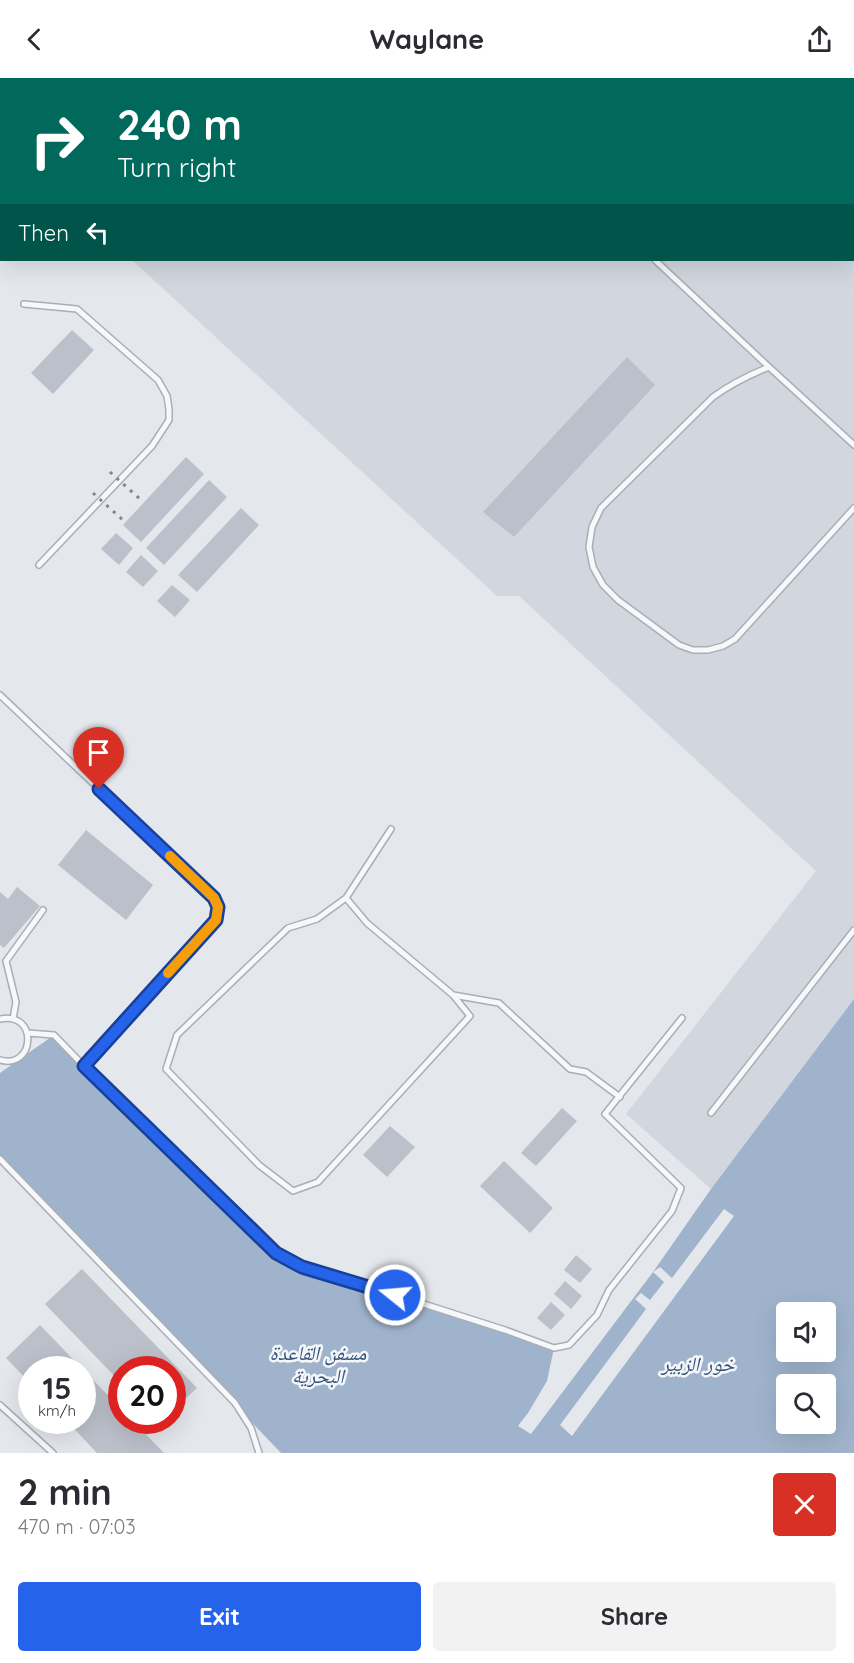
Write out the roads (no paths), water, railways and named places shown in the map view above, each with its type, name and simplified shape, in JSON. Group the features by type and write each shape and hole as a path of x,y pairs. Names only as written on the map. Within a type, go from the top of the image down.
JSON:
{"lane":[{"path":"656,261 854,445"},
{"path":"24,304 77,309 158,380 167,396 169,409 169,420 152,446 39,565"},
{"path":"769,368 749,375 713,397 601,508 592,527 589,547 593,567 603,585 618,600 679,645 693,650 708,650 723,646 735,639 854,508"},
{"path":"0,695 214,898 218,907 216,920 84,1066"},
{"path":"346,898 367,924 453,996 470,1016 318,1182 293,1191 259,1165 166,1070 177,1035 288,928 317,919 346,898 391,829"},
{"path":"13,1019 16,1002 6,961 43,910"},
{"path":"711,1113 854,930"},
{"path":"453,996 499,1003 570,1069 586,1072 620,1097"},
{"path":"28,1034 54,1035 276,1253 302,1267 483,1323 554,1348 569,1345 597,1315 609,1290 672,1211 681,1188 605,1114 682,1018"},
{"path":"0,1019 13,1019 20,1022 28,1034 24,1053 12,1060 0,1060"},
{"path":"0,1159 235,1403 251,1428 259,1453"},
{"path":"0,1405 53,1453"}],"water":[{"path":"854,999 854,1453 281,1453 0,1159 0,1073 54,1035 276,1253 554,1348 547,1381 518,1426 531,1434 653,1272 711,1189"}],"railway":[{"path":"110,472 140,499"},
{"path":"93,493 123,520"}],"water label":[{"name":"خور الزبير","path":"698,1363"},
{"name":"مسفن القاعدة البحرية","path":"318,1364"}]}
